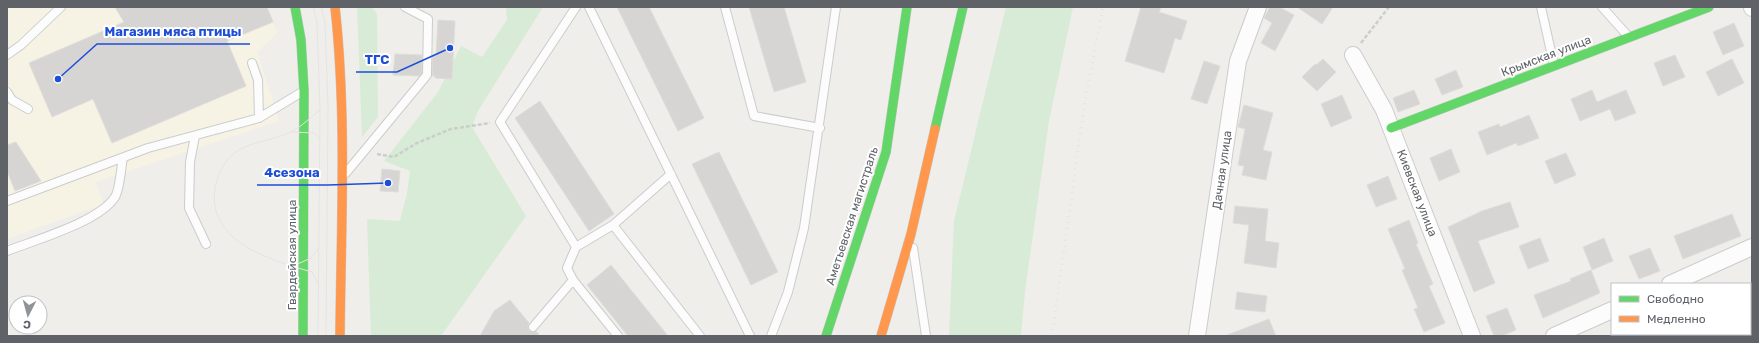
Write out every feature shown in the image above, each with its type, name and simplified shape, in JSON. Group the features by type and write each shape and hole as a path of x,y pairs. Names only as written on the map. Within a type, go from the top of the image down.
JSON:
{"main road":[{"name":"Гвардейская улица","path":"295,7 301,40 304,91 303,336"},
{"path":"335,7 340,54 342,178 340,336"},
{"name":"Аметьевская магистраль","path":"826,336 886,152 907,7"},
{"path":"881,336 911,234 963,7"},
{"name":"Крымская улица","path":"1391,128 1709,7"}],"street":[{"name":"Дачная улица","path":"1197,336 1238,61 1258,7"},
{"name":"Киевская улица","path":"1353,55 1384,110 1472,336"},
{"path":"1672,283 1752,247"},
{"path":"1554,336 1611,310"}],"lane":[{"path":"7,55 21,45 61,7"},
{"path":"342,178 427,75 428,19 405,7"},
{"path":"576,7 500,122 576,247"},
{"path":"589,7 750,336"},
{"path":"725,7 754,116 820,128"},
{"path":"771,336 788,292 804,228 820,128 836,7"},
{"path":"1541,7 1555,66"},
{"path":"1602,7 1628,38"},
{"path":"252,63 258,80 259,118"},
{"path":"7,201 148,148 259,118 304,91"},
{"path":"7,92 12,100 28,109"},
{"path":"195,136 190,162 189,208 206,244"},
{"path":"7,251 79,224 102,210 115,196 123,158"},
{"path":"618,336 573,280 566,268 576,247 613,225 671,174"},
{"path":"613,225 700,336"},
{"path":"911,234 926,336"},
{"path":"533,327 573,280"}],"path":[{"path":"1353,55 1389,7"},
{"path":"364,151 394,157 417,143 451,129 500,122"}],"shaded area":[{"path":"7,7 267,7 277,33 257,52 279,121 96,182 103,204 7,239"}],"green space":[{"path":"357,7 372,7 377,14 378,117 362,137"},
{"path":"506,7 543,7 478,111 472,127 526,216 441,336 371,336 367,219 400,221 407,193 410,171 384,161 438,92 461,46 482,57 507,20"},
{"path":"1006,7 1073,7 1049,121 1025,291 1021,336 949,336 954,221"}],"building":[{"path":"115,7 267,7 273,22 227,41 246,86 112,143 93,99 52,117 29,63 124,22"},
{"path":"617,7 649,7 704,118 678,131"},
{"path":"749,7 784,7 806,82 774,92"},
{"path":"1141,7 1161,7 1159,12 1187,21 1181,40 1175,38 1164,73 1125,61"},
{"path":"1270,7 1279,7 1294,15 1275,51 1261,43 1272,23 1264,18"},
{"path":"1297,7 1333,7 1322,24"},
{"path":"438,20 455,21 452,79 435,78 435,76 432,76 433,55 436,56"},
{"path":"1734,23 1744,46 1723,55 1713,32"},
{"path":"395,54 422,55 422,73 419,76 393,75"},
{"path":"1675,55 1685,77 1663,86 1654,63"},
{"path":"1323,59 1336,72 1317,91 1302,77 1315,64 1316,65"},
{"path":"1732,59 1744,83 1718,96 1706,72"},
{"path":"1204,61 1220,66 1207,104 1191,99"},
{"path":"1456,70 1463,87 1442,95 1435,79"},
{"path":"1414,90 1420,104 1398,112 1393,98"},
{"path":"1592,90 1597,102 1626,90 1636,113 1615,121 1610,109 1580,121 1571,99"},
{"path":"1342,95 1352,118 1331,127 1321,104"},
{"path":"540,101 614,214 589,231 515,118"},
{"path":"1244,105 1273,113 1263,150 1272,152 1266,180 1242,175 1244,166 1238,165 1245,129 1238,127"},
{"path":"1529,115 1539,138 1518,146 1516,143 1487,155 1478,132 1499,124 1500,127"},
{"path":"16,142 41,181 15,191 7,171 7,145"},
{"path":"1451,149 1460,172 1439,181 1430,158"},
{"path":"719,152 778,272 751,285 692,164"},
{"path":"1566,153 1576,175 1555,184 1545,161"},
{"path":"382,169 400,171 398,192 380,191"},
{"path":"1388,176 1397,199 1376,207 1367,185"},
{"path":"1510,202 1519,227 1478,241 1495,283 1474,292 1448,227 1482,211"},
{"path":"1235,206 1268,209 1265,241 1279,243 1276,268 1244,263 1249,225 1233,223"},
{"path":"1732,214 1741,236 1683,259 1674,236"},
{"path":"1409,220 1418,243 1416,244 1433,284 1429,286 1445,323 1424,332 1414,309 1418,308 1402,270 1405,269 1388,229"},
{"path":"1540,238 1549,261 1528,269 1519,246"},
{"path":"1604,238 1613,261 1592,270 1583,247"},
{"path":"1650,248 1660,271 1639,279 1629,256"},
{"path":"611,265 668,336 628,336 587,285"},
{"path":"1591,270 1600,293 1543,318 1534,295 1571,281 1570,279"},
{"path":"1237,292 1267,296 1265,312 1235,309"},
{"path":"510,300 529,323 529,331 536,331 540,336 480,336 494,311"},
{"path":"1507,308 1516,330 1502,336 1494,336 1486,316"},
{"path":"1269,319 1276,336 1227,336 1227,335"}],"tram line":[{"path":"313,7 317,22 320,110 318,336"},
{"path":"321,7 325,22 328,108 326,336"},
{"path":"318,283 312,272 277,261 243,245 230,234 220,220 215,204 217,179 224,165 231,156 245,147 291,132 320,110"},
{"path":"291,132 314,133 321,140"},
{"path":"291,267 311,258 319,248"}],"railway":[{"path":"1052,336 1084,107 1103,7"}],"traffic: fast":[{"path":"295,7 301,40 304,91 303,336"},
{"path":"826,336 886,152 907,7"},
{"path":"935,129 963,7"},
{"path":"1391,128 1709,7"}],"traffic: slow":[{"path":"335,7 339,48 342,130 340,336"},
{"path":"881,336 911,234 935,129"}],"place":[{"name":"ТГС","path":"450,48"},
{"name":"Магазин мяса птицы","path":"58,79"},
{"name":"4сезона","path":"388,183"}]}
